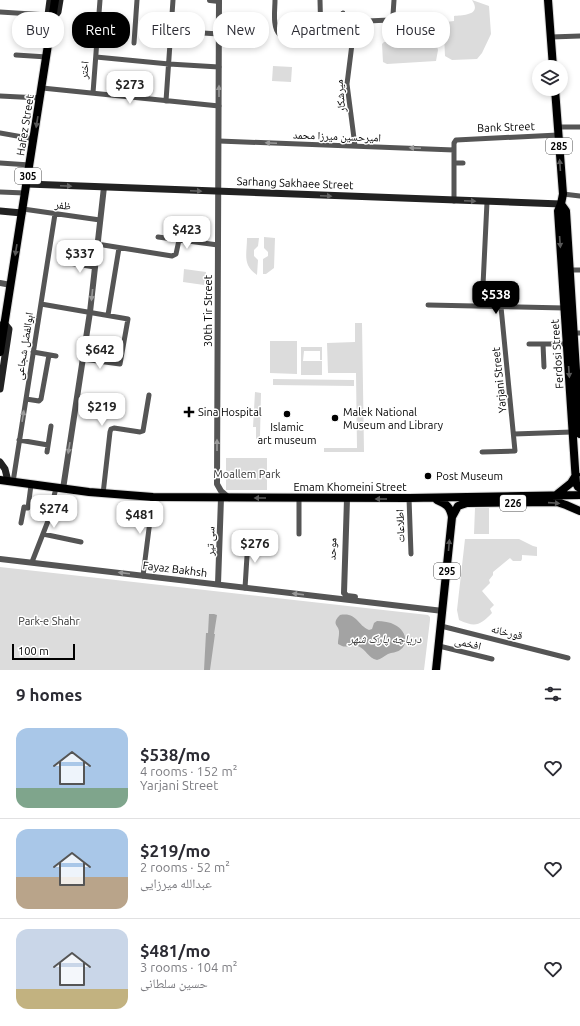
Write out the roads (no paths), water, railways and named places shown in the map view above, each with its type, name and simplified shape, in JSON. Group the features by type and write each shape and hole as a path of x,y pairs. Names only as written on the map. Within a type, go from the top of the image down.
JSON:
{"main road":[{"name":"Hafez Street","path":"50,0 51,12"},
{"name":"Hafez Street","path":"52,12 55,0"},
{"name":"Hafez Street","path":"58,12 60,0"},
{"path":"548,0 553,60"},
{"name":"Hafez Street","path":"0,352 2,326 11,284 48,48"},
{"name":"Ferdosi Street","path":"556,96 562,194 561,204 566,211 566,270 569,308 567,344 577,432"},
{"name":"Sarhang Sakhaee Street","path":"27,184 561,204"},
{"path":"0,211 23,211"},
{"name":"Ferdosi Street","path":"569,308 577,333 576,475 577,485 580,488"},
{"name":"305","path":"0,389 9,330 2,326"},
{"path":"0,462 5,469 7,481"},
{"path":"556,495 571,483 576,475"},
{"name":"Emam Khomeini Street","path":"7,481 103,494 153,497 345,499 580,495"},
{"path":"434,498 448,505 451,509 452,517"},
{"name":"226","path":"452,517 458,506 468,503 557,502 566,504 580,511"},
{"name":"295","path":"436,670 452,517"}],"street":[{"name":"اختر","path":"93,93 100,0"},
{"path":"134,43 137,0"},
{"path":"172,12 173,0"},
{"path":"210,0 219,0"},
{"name":"30th Tir Street","path":"219,0 219,12"},
{"path":"275,0 277,30"},
{"path":"320,0 320,12"},
{"path":"374,21 388,20 393,15 394,0"},
{"path":"0,12 12,13"},
{"path":"551,37 580,36"},
{"path":"166,101 170,48"},
{"name":"30th Tir Street","path":"219,48 217,484 225,498"},
{"name":"میرشکار","path":"352,48 347,84 355,146"},
{"path":"16,55 47,57"},
{"path":"96,56 169,64 219,66"},
{"path":"42,88 219,106"},
{"path":"0,96 40,98"},
{"name":"Bank Street","path":"454,150 455,141 458,139 558,131 580,126"},
{"path":"0,133 34,139"},
{"name":"امیرحسین میرزا محمد","path":"219,141 454,150"},
{"path":"454,150 454,200"},
{"path":"0,163 30,165"},
{"path":"454,163 463,163"},
{"path":"32,562 60,489 90,312 104,187"},
{"path":"0,192 26,193"},
{"path":"562,194 580,196"},
{"path":"482,306 488,202"},
{"name":"ظفر","path":"23,211 100,220"},
{"name":"ابوالفضل شجاعی","path":"7,481 19,440 55,214"},
{"path":"158,237 218,245"},
{"path":"97,244 172,256 176,254 179,240"},
{"path":"108,315 119,248"},
{"path":"69,263 95,267"},
{"path":"566,270 580,270"},
{"path":"0,283 11,284"},
{"path":"41,304 128,319 120,364 83,359"},
{"path":"428,304 569,308"},
{"name":"Yarjani Street","path":"482,452 515,451 501,307"},
{"path":"529,344 567,344"},
{"path":"542,344 544,366"},
{"path":"33,352 56,356"},
{"path":"26,399 39,401 42,399 49,355"},
{"path":"103,494 111,429 143,431 149,395"},
{"path":"47,452 51,426"},
{"path":"514,434 577,432"},
{"path":"19,440 48,445"},
{"path":"21,524 24,507 28,508 31,485"},
{"path":"143,576 153,497"},
{"name":"سی تیر","path":"218,584 225,498"},
{"path":"299,498 299,534"},
{"name":"اطلاعات","path":"409,498 411,554"},
{"path":"345,499 344,593 347,596 443,610"},
{"name":"موحد","path":"337,599 341,594 345,499"},
{"path":"43,534 80,542"},
{"path":"245,588 248,540"},
{"name":"Fayaz Bakhsh","path":"0,559 443,610"},
{"name":"قورخانه","path":"441,626 568,658"},
{"name":"افخمی","path":"439,646 492,659"}],"water":[{"path":"209,614 217,615 210,670 204,670 206,633 208,633"},
{"name":"دریاچه پارک شهر","path":"340,615 350,615 369,630 372,629 374,623 377,621 393,624 404,633 405,644 398,651 377,660 358,646 342,646 338,644 339,630 336,623 337,618"}],"place":[{"name":"Sina Hospital","path":"189,412"},
{"name":"Islamic art museum","path":"287,414"},
{"name":"Malek National Museum and Library","path":"335,418"},
{"name":"Post Museum","path":"428,476"}],"park label":[{"name":"Moallem Park","path":"247,474"},
{"name":"Park-e Shahr","path":"49,621"}]}
